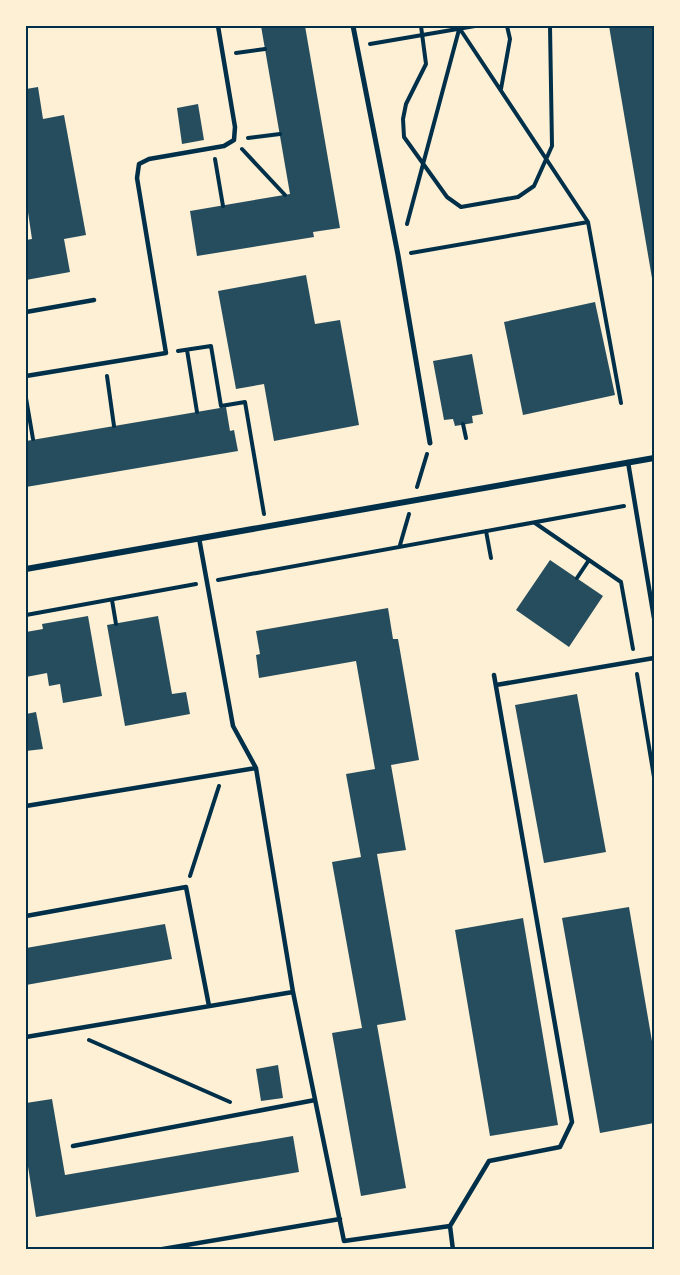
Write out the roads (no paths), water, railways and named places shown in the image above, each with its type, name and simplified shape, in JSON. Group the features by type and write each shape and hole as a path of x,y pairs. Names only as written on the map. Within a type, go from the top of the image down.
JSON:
{"street":[{"path":"353,26 398,255 430,443"},
{"path":"26,569 654,458"}],"lane":[{"path":"26,376 166,353 137,178 139,164 149,159 224,146 234,140 235,127 218,26"},
{"path":"26,312 94,300"},
{"path":"628,462 654,618"},
{"path":"199,538 233,726 256,768 292,992 344,1241 450,1226"},
{"path":"496,685 654,658"},
{"path":"453,1250 450,1226 489,1161 560,1147 572,1122 494,675"},
{"path":"26,806 256,768"},
{"path":"26,916 186,887 209,1006"},
{"path":"26,1037 292,992"},
{"path":"73,1146 315,1100"},
{"path":"157,1250 340,1219"}]}
